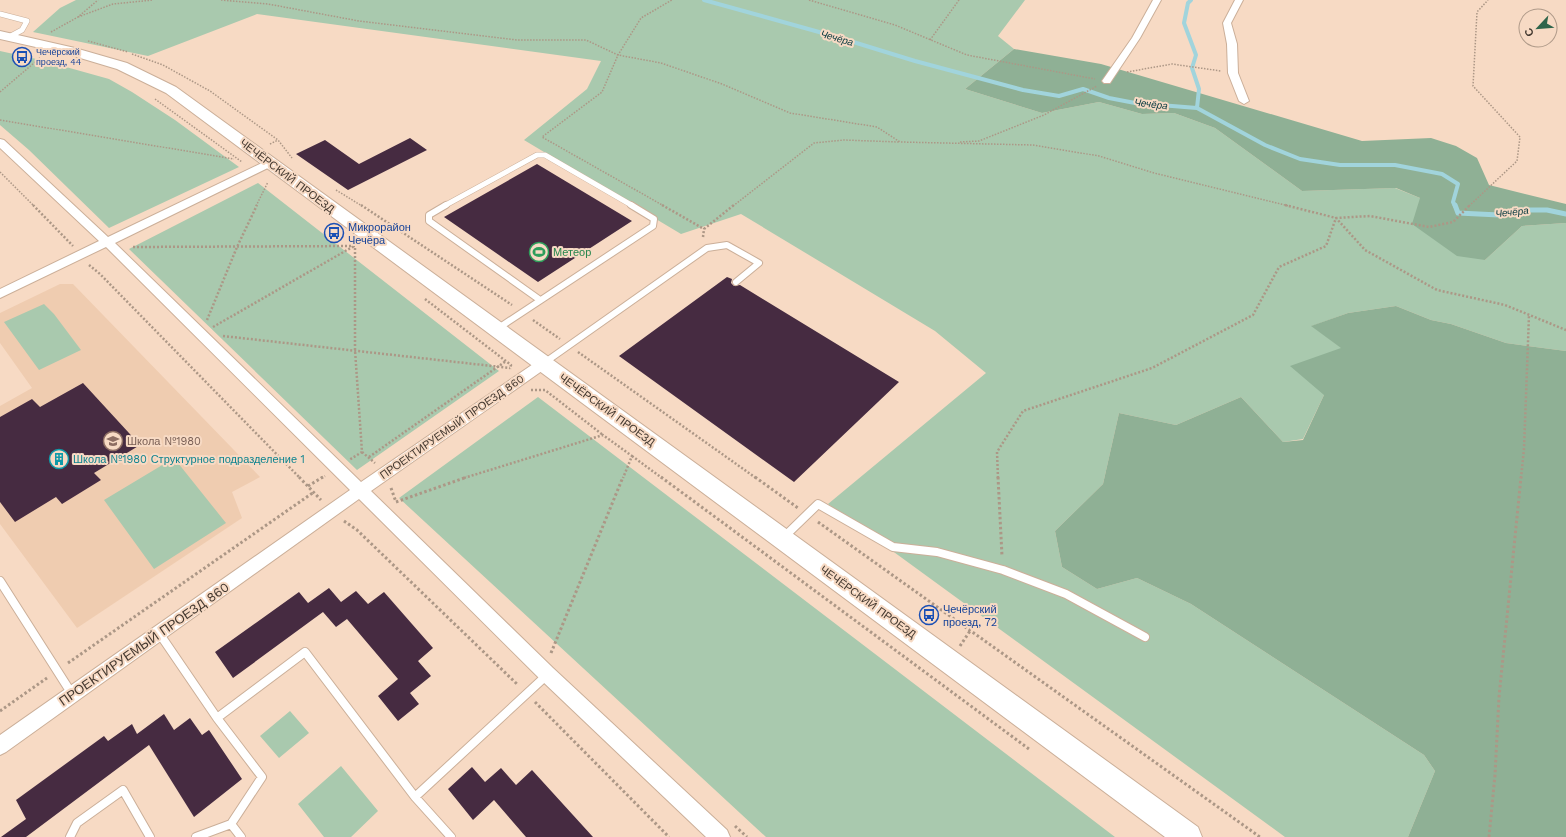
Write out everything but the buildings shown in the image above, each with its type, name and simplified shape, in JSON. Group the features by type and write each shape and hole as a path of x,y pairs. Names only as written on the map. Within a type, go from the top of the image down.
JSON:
{"main road":[{"name":"ЧЕЧЁРСКИЙ ПРОЕЗД","path":"5,36 70,51 122,66 171,90 1188,837"}],"street":[{"path":"1107,81 1136,38 1157,0"},
{"path":"1239,0 1227,23 1232,44 1233,73 1244,101"},
{"path":"0,142 108,243 547,674 720,837"},
{"path":"0,294 270,164"},
{"name":"ПРОЕКТИРУЕМЫЙ ПРОЕЗД 860","path":"0,746 360,490 544,363"}],"lane":[{"path":"0,14 27,21 22,30 5,36"},
{"path":"496,329 653,226 654,219 545,155 537,155 429,215 429,221 540,300"},
{"path":"544,363 707,248 726,245 759,263 736,282"},
{"path":"782,538 818,504 893,547 937,552 1003,570 1066,594 1145,637"},
{"path":"0,581 72,695"},
{"path":"159,633 217,718 262,777 231,824 196,837"},
{"path":"217,718 305,652 415,797 451,837"},
{"path":"415,797 547,674"},
{"path":"70,837 77,823 122,790 150,837"},
{"path":"231,824 241,837"}],"path":[{"path":"78,17 98,0"},
{"path":"51,32 78,17 113,4 153,0"},
{"path":"221,0 268,4 359,21 517,40 586,40 618,55 661,63 722,84 790,113 877,127 900,142 979,142 1044,116 1098,86"},
{"path":"672,0 641,18 618,55 602,92 542,137 704,229"},
{"path":"809,0 895,26 967,55 1107,81"},
{"path":"930,40 959,0"},
{"path":"704,229 814,143 844,140 1033,145 1099,156 1154,173 1336,218 1370,216 1429,227 1453,222 1517,161 1520,137 1473,86 1477,12 1488,0"},
{"path":"0,92 42,56 35,54"},
{"path":"1112,72 1134,72 1172,64 1233,73"},
{"path":"0,120 236,159 151,96"},
{"path":"201,334 237,247 268,182"},
{"path":"1336,218 1364,250 1437,290 1505,305 1566,330"},
{"path":"1003,570 997,452 1023,411 1152,368 1253,315 1279,267 1326,246 1336,218"},
{"path":"704,229 704,239 707,248"},
{"path":"154,248 355,246"},
{"path":"201,334 355,246"},
{"path":"308,486 362,452 355,350 355,246"},
{"path":"1489,837 1495,775 1499,697 1524,449 1529,315"},
{"path":"201,334 510,368"},
{"path":"569,345 1260,837"},
{"path":"369,458 506,361"},
{"path":"396,502 449,483 603,435 1035,753"},
{"path":"551,653 632,456"},
{"path":"0,711 314,492"}],"shaded area":[{"name":"Школа №1980","path":"60,284 73,284 260,477 232,492 242,518 77,628 0,524 0,406 32,388 0,343 0,313"}],"green space":[{"path":"76,0 1025,0 998,36 1014,49 965,89 1042,113 1099,102 1142,114 1174,113 1215,128 1302,191 1395,188 1420,198 1485,260 1522,226 1566,223 1566,351 1506,343 1451,324 1431,320 1396,306 1348,313 1312,326 1342,348 1324,395 1303,439 1283,442 1241,397 1176,425 1119,413 1103,484 1055,531 1062,567 1097,589 1137,578 1191,604 1424,755 1435,771 1408,837 1285,837 828,504 986,373 935,331 741,214 681,234 524,140 587,89 601,61 257,14 148,56 33,32 60,8"},
{"path":"1014,49 1101,64 1362,141 1431,138 1456,146 1477,158 1489,185 1566,204 1566,223 1522,226 1485,260 1457,256 1412,224 1420,198 1396,188 1302,191 1215,128 1174,113 1142,114 1099,102 1042,113 965,89"},
{"path":"0,51 41,60 109,79 175,120 239,167 109,228 29,150 0,125"},
{"path":"258,183 499,371 357,470 129,249"},
{"path":"44,304 54,314 81,350 39,370 4,322"},
{"path":"1396,306 1431,320 1451,324 1506,343 1566,351 1566,837 1408,837 1435,771 1424,755 1191,604 1137,578 1097,589 1062,567 1055,531 1103,484 1119,413 1176,425 1241,397 1283,442 1303,440 1324,395 1290,366 1341,348 1311,326 1348,313"},
{"path":"538,397 1115,837 766,837 399,498"},
{"path":"174,458 226,523 154,569 104,500"},
{"path":"290,711 309,733 279,758 260,736"},
{"path":"341,766 378,811 351,837 324,837 298,804"}],"waterway":[{"name":"Чечёра","path":"704,0 837,37 915,61 1023,90 1059,96 1083,89 1109,98 1135,103 1197,108"},
{"path":"1191,0 1188,3 1184,23 1196,55 1192,68 1199,89 1197,108"},
{"name":"Чечёра","path":"1197,108 1265,145 1300,159 1340,165 1395,165 1442,174 1458,184 1453,202 1455,206"},
{"name":"Чечёра","path":"1455,205 1458,213 1499,215 1518,210 1547,210 1566,214"}],"place":[{"name":"Чечёрский проезд, 44","path":"22,57"},
{"name":"Микрорайон Чечёра","path":"334,233"},
{"name":"Метеор","path":"539,252"},
{"name":"Школа №1980","path":"113,441"},
{"name":"Школа №1980 Структурное подразделение 1","path":"59,459"},
{"name":"Чечёрский проезд, 72","path":"929,615"}]}
